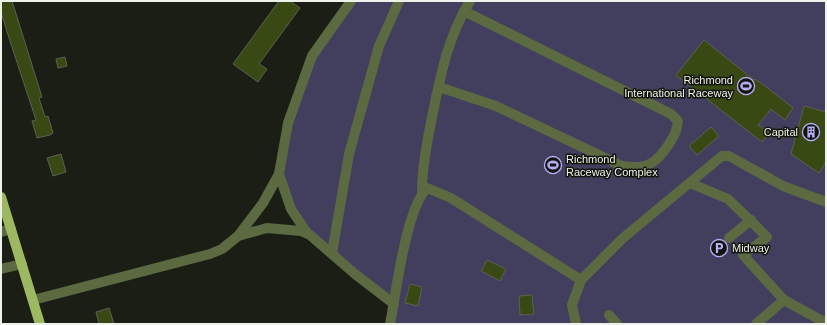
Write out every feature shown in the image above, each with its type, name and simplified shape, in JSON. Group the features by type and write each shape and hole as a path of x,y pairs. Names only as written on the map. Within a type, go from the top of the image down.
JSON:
{"main road":[{"path":"1,197 40,324"}],"street":[{"path":"33,300 210,254 222,249 238,236 263,203 279,174 288,123 312,56 351,1"},
{"path":"332,253 349,154 379,46 399,1"},
{"path":"390,324 409,232 422,193 422,170 438,87 453,32 470,1"},
{"path":"438,87 496,106 622,166 635,168 647,165 659,159 677,131 678,121 671,114 464,11"},
{"path":"576,324 572,305 581,280 623,238 722,156 729,156 783,186 826,202"},
{"path":"279,174 291,209 307,233 355,274 394,304"},
{"path":"690,183 728,199 751,220 767,237 743,255 784,300 826,323"},
{"path":"422,193 427,188 451,198 581,280"},
{"path":"730,238 751,220"},
{"path":"238,236 274,227 290,228 307,233"},
{"path":"1,232 11,229"},
{"path":"1,269 22,264"},
{"path":"756,324 784,300"},
{"path":"609,315 617,324"}],"shaded area":[{"name":"Richmond Raceway Complex","path":"351,1 826,1 826,324 390,324 394,304 310,235 285,197 282,156 312,56"}],"building":[{"path":"1,1 12,1 42,97 39,98 45,117 48,116 53,133 50,135 37,138 32,121 36,120 1,12"},
{"path":"279,1 290,1 300,8 259,64 267,69 258,82 233,64"},
{"path":"704,40 754,80 755,79 769,89 793,108 785,120 771,109 758,125 769,132 762,142 676,75"},
{"path":"65,57 67,66 58,68 56,59"},
{"name":"Capital","path":"804,106 826,112 826,162 819,173 791,154"},
{"path":"711,127 719,136 697,155 689,146"},
{"path":"61,154 66,172 53,176 47,158"},
{"path":"487,260 506,269 500,281 481,271"},
{"path":"410,284 422,287 418,306 405,303"},
{"path":"532,295 534,314 520,315 519,296"},
{"path":"109,308 114,324 99,324 96,312"}],"place":[{"name":"Richmond International Raceway","path":"746,86"},
{"name":"Capital","path":"811,132"},
{"name":"Richmond Raceway Complex","path":"553,165"},
{"name":"Midway","path":"719,248"}]}
